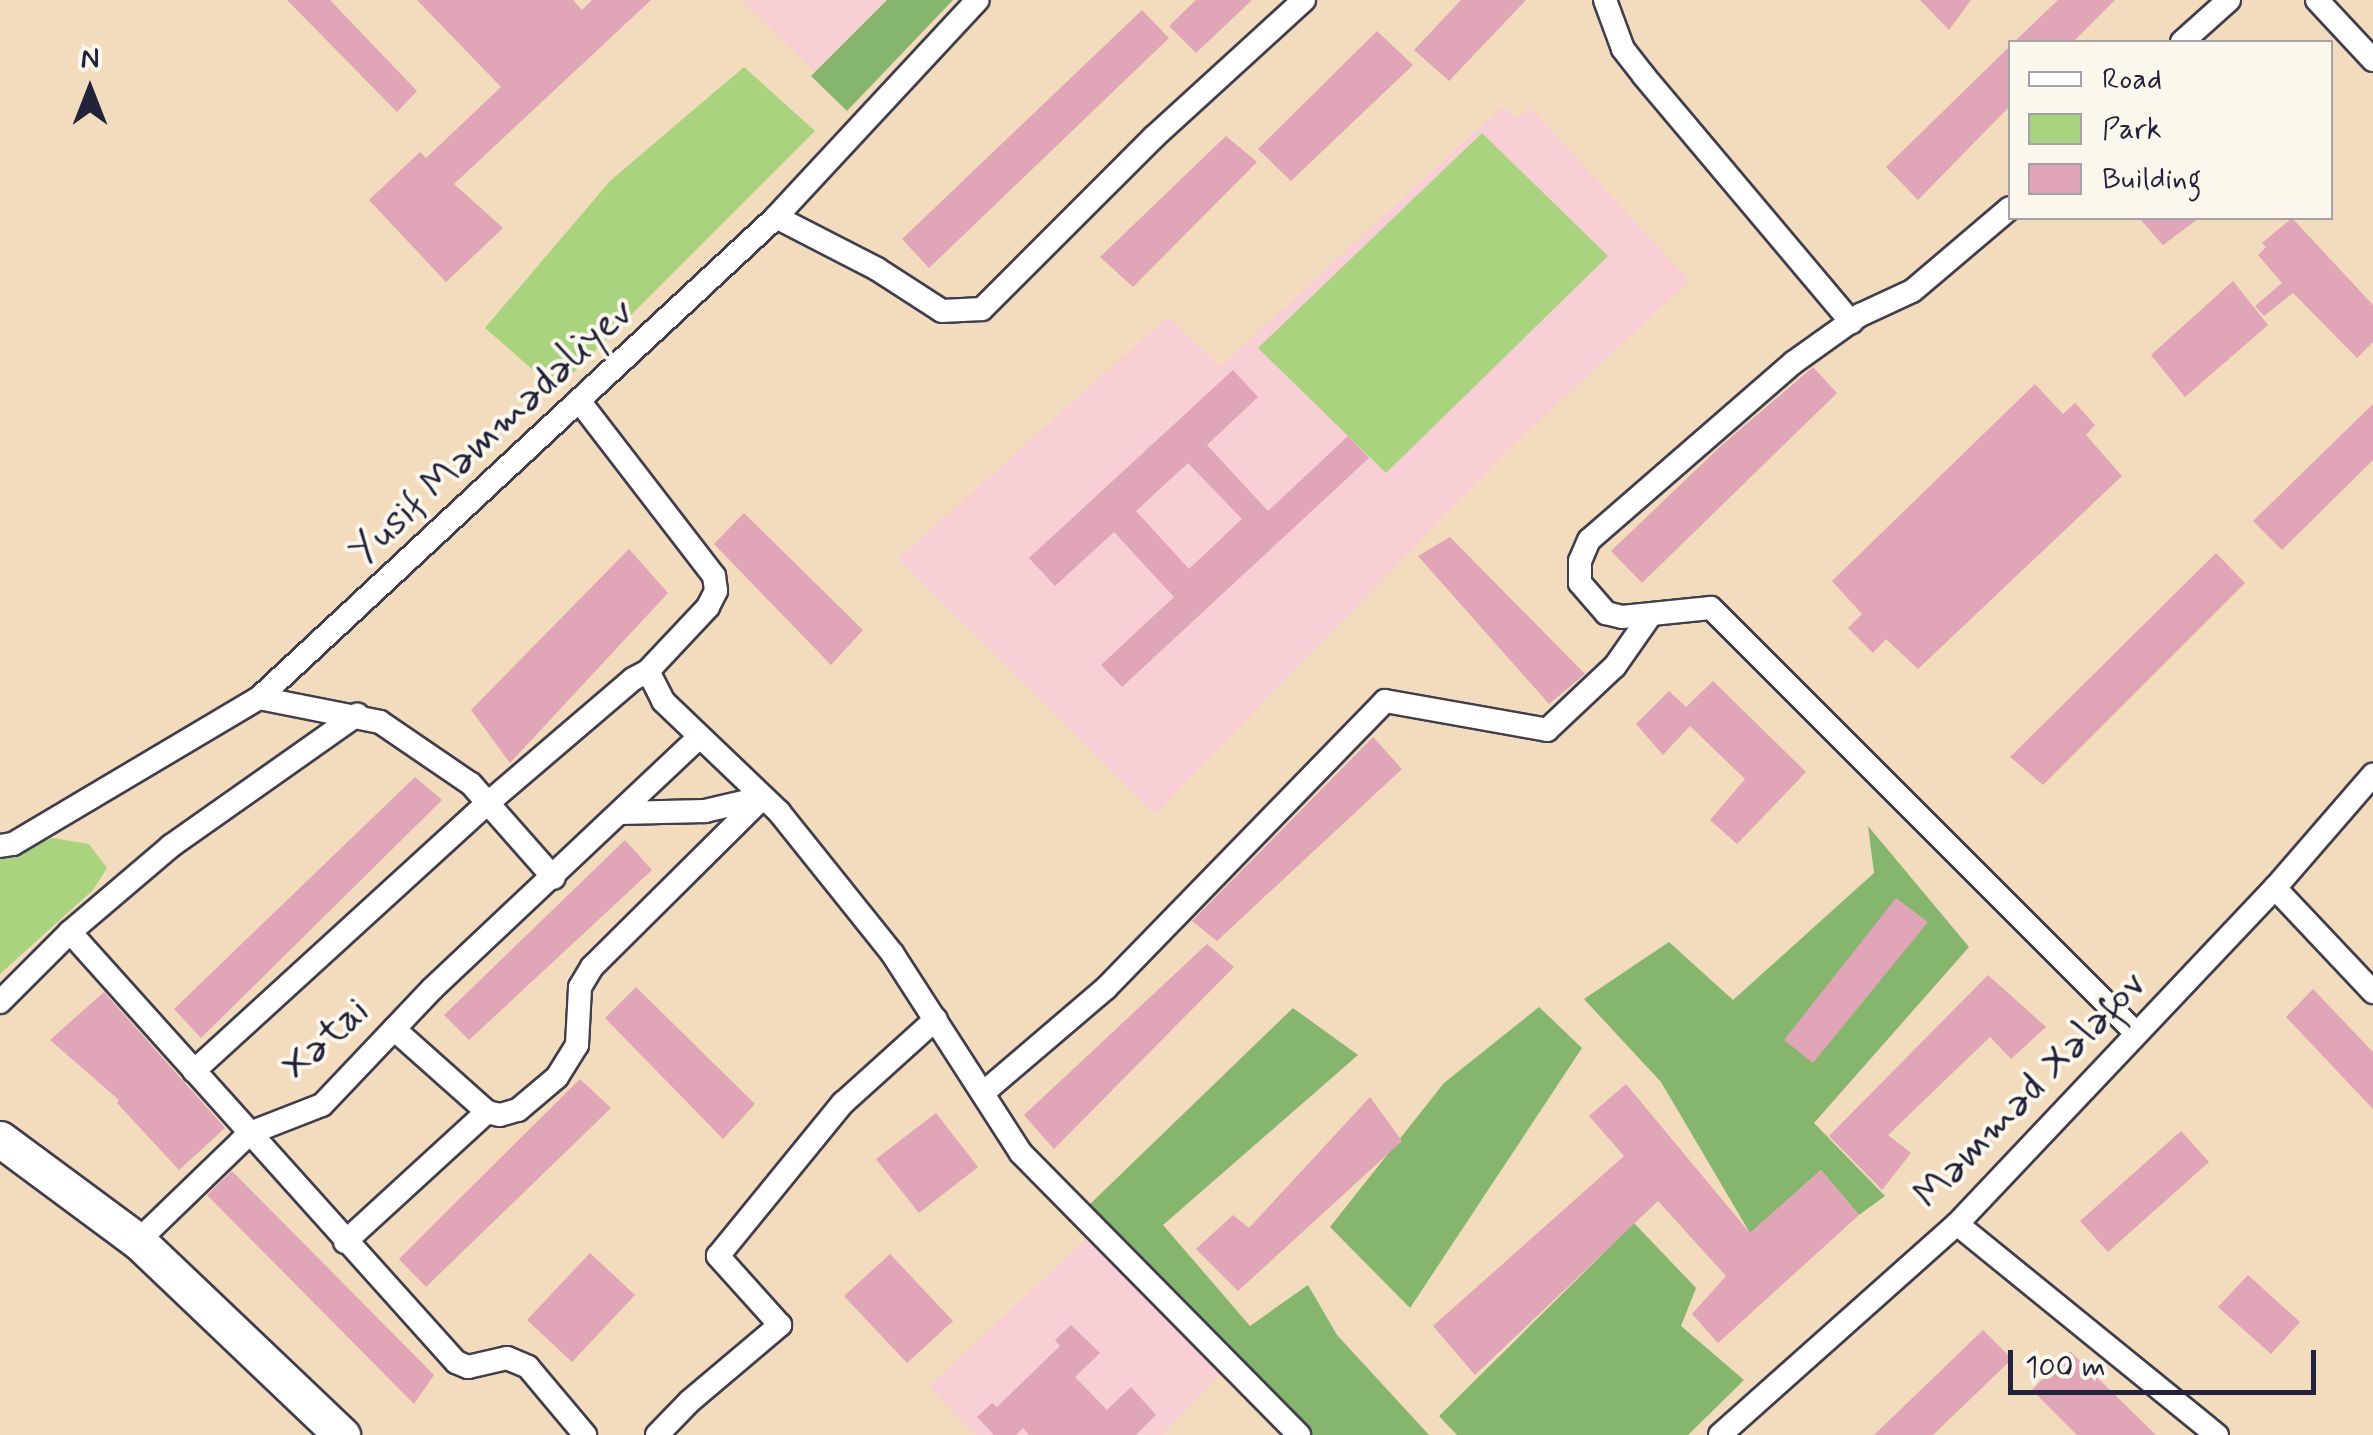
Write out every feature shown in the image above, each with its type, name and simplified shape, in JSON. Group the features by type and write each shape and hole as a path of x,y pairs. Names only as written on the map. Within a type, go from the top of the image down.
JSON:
{"main road":[{"path":"0,1139 138,1241 342,1435"}],"street":[{"name":"Yusif Məmmədəliyev","path":"0,846 14,844 259,698 776,217 978,0"},
{"path":"776,217 876,269 942,311 960,314 982,310 1154,138 1304,0"},
{"path":"1605,0 1623,49 1851,322"},
{"path":"2184,40 2229,0"},
{"path":"2317,0 2373,60"},
{"path":"2008,210 1912,292 1851,322 1794,362 1588,540 1580,561 1580,582 1606,613 1650,616 1712,608 2136,1033"},
{"path":"194,1071 488,802 634,679 648,672 708,607 716,591 714,576 580,402"},
{"path":"983,1093 1106,988 1385,701 1547,730 1614,666 1650,616"},
{"path":"648,672 663,702 762,798 892,953 1022,1154 1300,1435"},
{"path":"259,698 380,722 472,784 554,878"},
{"path":"0,1002 70,932 170,846 357,715"},
{"name":"Xətai","path":"138,1241 250,1133 322,1105 394,1030 697,738"},
{"name":"Məmməd Xələfov","path":"1720,1435 1957,1224 2276,888 2373,775"},
{"path":"620,813 705,811 762,798"},
{"path":"394,1030 487,1112 500,1115 518,1110 557,1077 578,1045 580,987 592,968 762,798"},
{"path":"2276,888 2373,992"},
{"path":"70,932 456,1362 468,1367 507,1358 528,1367 585,1435"},
{"path":"658,1435 690,1401 780,1325 718,1256 843,1103 936,1019"},
{"path":"345,1242 487,1112"},
{"path":"1957,1224 2217,1435"}],"shaded area":[{"path":"742,0 887,0 815,72"},
{"path":"1503,106 1516,118 1531,108 1689,281 1505,453 1155,814 898,559 1167,317 1221,366"},
{"path":"1086,1239 1223,1371 1162,1435 976,1435 929,1386"}],"green space":[{"path":"887,0 953,0 847,111 811,76"},
{"path":"744,67 815,131 556,390 485,328 610,181"},
{"path":"1482,133 1608,256 1386,473 1258,348"},
{"path":"1868,826 1969,947 1814,1123 1885,1196 1859,1215 1821,1170 1750,1233 1661,1082 1584,999 1669,942 1733,1000 1874,873"},
{"path":"53,838 89,844 107,868 93,890 0,974 0,855"},
{"path":"1539,1007 1582,1048 1410,1308 1330,1227 1444,1083"},
{"path":"1293,1008 1358,1055 1163,1225 1250,1326 1308,1285 1337,1335 1429,1435 1311,1435 1088,1206"},
{"path":"1634,1223 1696,1288 1681,1326 1744,1380 1688,1435 1457,1435 1439,1416"}],"building":[{"path":"287,0 330,0 417,91 397,112"},
{"path":"417,0 573,0 582,10 592,0 651,0 454,184 503,228 446,282 369,200 420,152 426,158 501,87"},
{"path":"1196,0 1252,0 1196,53 1169,26"},
{"path":"1461,0 1526,0 1449,81 1414,50"},
{"path":"1920,0 1971,0 1949,30"},
{"path":"2058,0 2115,0 2075,40 2016,40"},
{"path":"1142,10 1169,38 929,268 902,239"},
{"path":"1377,31 1413,65 1291,181 1258,149"},
{"path":"2008,48 2008,108 1918,200 1886,167"},
{"path":"1226,136 1257,162 1133,287 1100,257"},
{"path":"2141,220 2196,220 2163,245"},
{"path":"2294,220 2373,305 2373,342 2357,358 2293,293 2264,316 2255,306 2282,283 2258,255 2266,247 2262,243"},
{"path":"2233,281 2268,325 2185,397 2151,355"},
{"path":"1813,367 1837,393 1642,583 1611,551 1722,445"},
{"path":"1233,370 1258,397 1207,445 1268,511 1348,436 1369,458 1122,687 1101,665 1174,597 1114,532 1055,586 1029,558","holes":["1188,463 1242,519 1189,569 1136,511"]},
{"path":"2035,384 2063,414 2075,403 2095,425 2086,435 2122,476 1918,669 1886,639 1873,653 1848,628 1862,614 1832,581"},
{"path":"2373,404 2373,460 2282,550 2253,521"},
{"path":"744,513 863,630 831,665 714,544"},
{"path":"1450,537 1585,674 1549,704 1418,556"},
{"path":"629,549 668,593 510,763 471,710"},
{"path":"2216,553 2245,583 2043,785 2010,757"},
{"path":"1713,681 1806,772 1737,844 1710,820 1745,779 1690,726 1663,755 1636,724 1669,691 1686,707"},
{"path":"1373,737 1402,769 1217,941 1192,921"},
{"path":"415,777 442,800 201,1038 174,1009"},
{"path":"625,840 652,870 469,1040 444,1015"},
{"path":"1896,898 1928,922 1813,1063 1784,1040"},
{"path":"1207,944 1234,967 1054,1149 1024,1115"},
{"path":"1988,975 2046,1027 2011,1059 1990,1037 1888,1135 1911,1153 1882,1190 1829,1136"},
{"path":"636,987 755,1104 723,1139 605,1018"},
{"path":"2313,989 2373,1052 2373,1109 2286,1017"},
{"path":"104,992 225,1128 179,1170 117,1103 119,1100 50,1040"},
{"path":"580,1079 611,1108 426,1287 399,1259"},
{"path":"1626,1084 1750,1233 1821,1170 1859,1215 1718,1343 1692,1314 1726,1276 1658,1201 1475,1375 1433,1326 1624,1156 1589,1116"},
{"path":"1370,1097 1402,1141 1238,1291 1196,1249 1233,1215 1249,1228"},
{"path":"936,1113 978,1167 919,1213 876,1159"},
{"path":"2181,1131 2209,1162 2108,1252 2080,1221"},
{"path":"232,1171 434,1375 414,1404 207,1195"},
{"path":"590,1253 635,1295 572,1362 527,1320"},
{"path":"890,1254 953,1321 907,1363 844,1296"},
{"path":"2248,1275 2300,1322 2271,1354 2218,1307"},
{"path":"1071,1325 1100,1353 1075,1377 1107,1410 1131,1387 1156,1415 1136,1435 1029,1435 1023,1428 1016,1435 994,1435 977,1417 992,1403 997,1407 1060,1346 1055,1340"},
{"path":"1983,1330 2012,1359 1933,1435 1874,1435"},
{"path":"2070,1351 2156,1435 2077,1435 2032,1390"}]}
